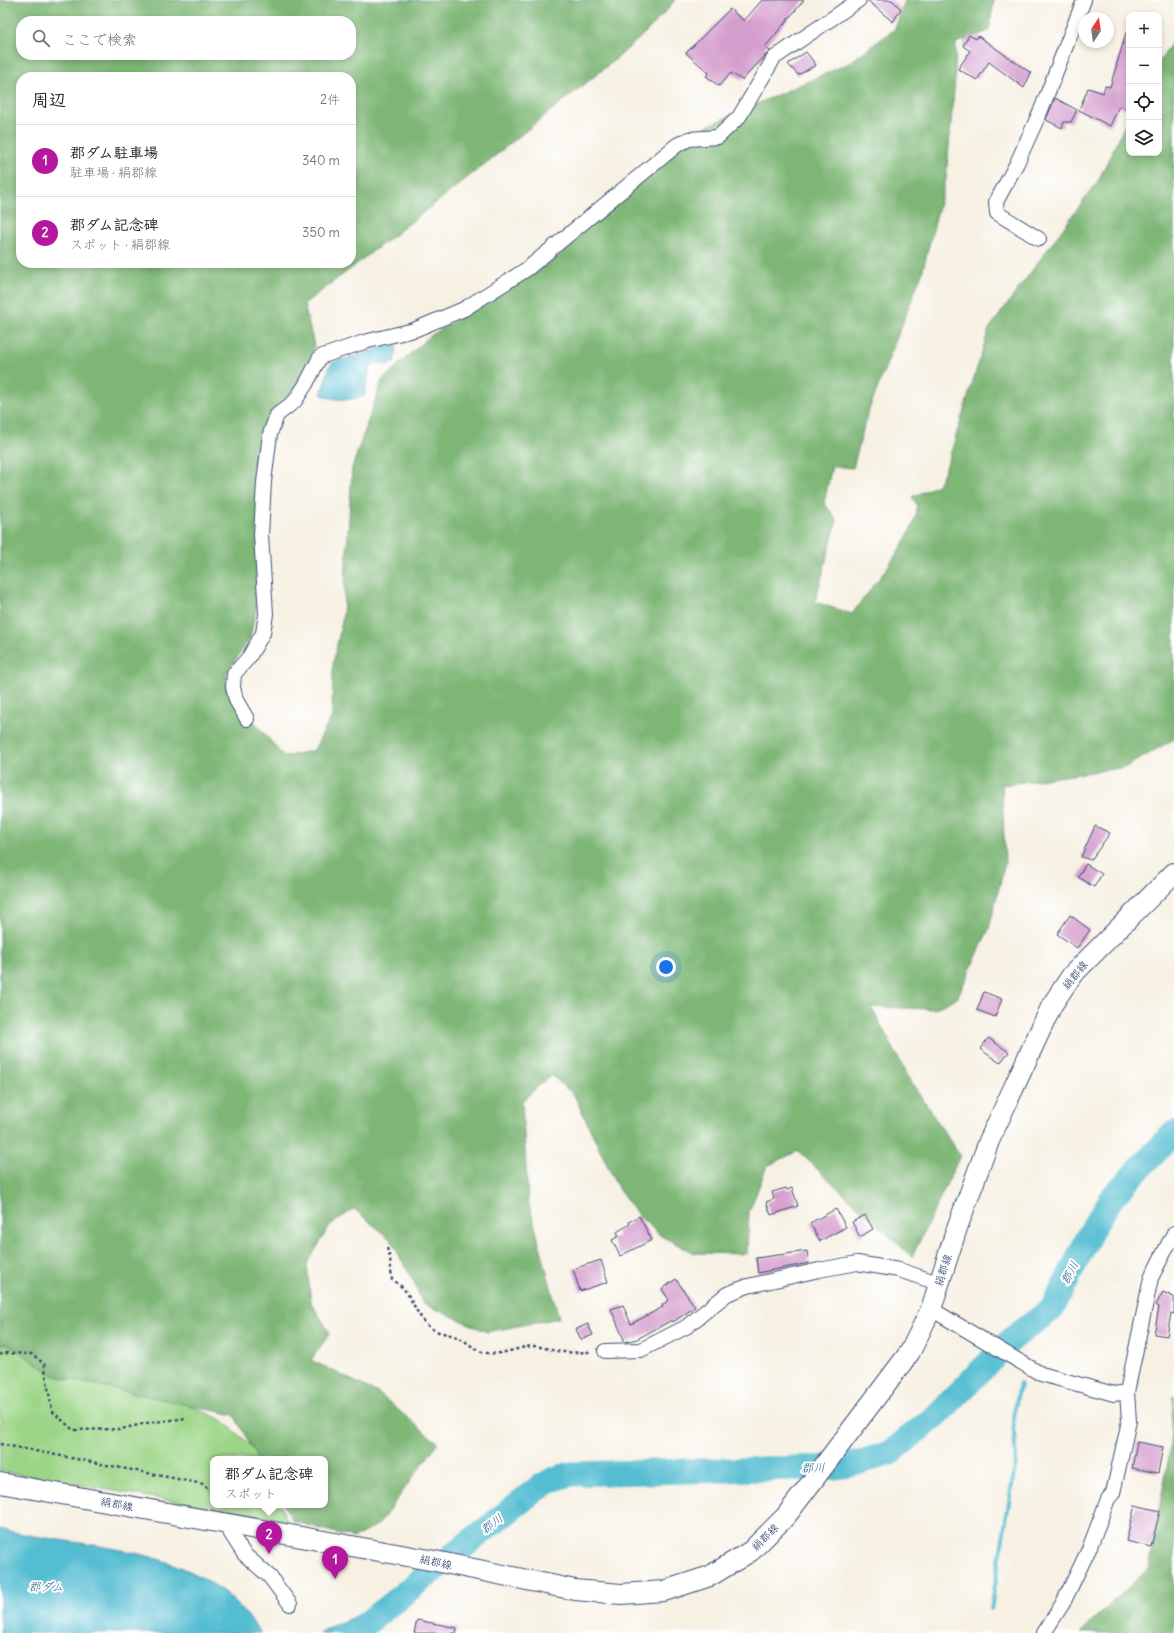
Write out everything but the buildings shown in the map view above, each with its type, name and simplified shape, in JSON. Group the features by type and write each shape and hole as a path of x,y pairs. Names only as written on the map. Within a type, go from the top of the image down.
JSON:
{"main road":[{"name":"絹郡線","path":"0,1483 583,1590 621,1594 664,1591 710,1576 751,1551 786,1516 910,1352 931,1309 956,1228 989,1141 1052,1005 1072,975 1174,873"}],"street":[{"path":"247,719 236,700 233,688 234,674 249,657 263,633 266,614 261,534 264,482 270,434 278,416 295,401 306,384 320,356 364,342 414,330 464,309 527,269 677,145 689,139 718,137 739,117 774,58 859,0"},
{"path":"1039,239 997,213 996,202 1017,163 1042,110 1084,0"},
{"path":"1044,1633 1063,1603 1089,1549 1108,1499 1112,1493 1129,1421 1127,1392 1151,1278 1174,1233"},
{"path":"605,1351 640,1350 686,1327 727,1294 748,1286 820,1270 857,1263 899,1270 938,1283"},
{"path":"931,1309 1041,1374 1114,1394 1127,1392"},
{"path":"224,1523 244,1554 270,1577 290,1604"}],"path":[{"path":"387,1248 390,1258 392,1280 399,1283 406,1291 424,1323 433,1330 459,1337 478,1350 490,1352 502,1353 532,1346 564,1352 605,1351"},
{"path":"0,1355 3,1353 32,1354 44,1364 52,1411 73,1430 121,1428 147,1422 187,1418"},
{"path":"0,1444 203,1484 210,1490"}],"green space":[{"path":"0,0 675,0 647,31 599,73 356,264 356,72 16,72 16,268 351,268 304,304 314,346 298,386 272,411 258,599 250,638 226,674 252,719 284,757 314,750 332,716 333,664 343,616 352,468 382,380 430,336 558,257 671,142 849,63 895,29 905,0 994,0 989,31 956,43 955,79 946,179 922,273 867,415 853,468 832,466 824,503 837,520 815,602 852,614 890,563 909,534 917,508 912,497 938,485 946,468 989,329 1098,181 1126,123 1126,156 1162,156 1162,58 1174,39 1174,739 1126,767 1002,785 1005,863 989,929 957,998 934,1009 871,1007 912,1083 960,1156 912,1257 798,1151 767,1166 749,1212 747,1254 694,1253 661,1236 639,1216 619,1190 574,1095 551,1075 522,1101 528,1200 559,1318 487,1332 422,1303 415,1284 390,1239 354,1209 330,1225 307,1264 311,1303 330,1333 311,1360 378,1393 438,1443 379,1524 354,1538 293,1521 286,1508 328,1508 328,1456 256,1456 234,1415 55,1376 6,1343 0,1345"},
{"path":"26,1331 222,1420 257,1451 259,1456 210,1456 210,1508 0,1471 0,1336"},
{"path":"1174,1394 1174,1633 1080,1633 1148,1569 1169,1456"},
{"path":"212,1508 281,1508 287,1521"}],"water":[{"path":"391,345 397,347 394,363 386,365 375,363 370,369 364,396 342,400 330,398 321,394 330,365 334,362"},
{"name":"郡ダム","path":"0,1529 28,1535 114,1548 169,1563 195,1574 220,1589 242,1610 261,1633 0,1633"},
{"path":"401,1598 372,1633 318,1633 327,1628"}],"waterway":[{"name":"郡川","path":"354,1633 538,1488 554,1479 571,1474 837,1467 854,1464 890,1453 936,1416 1013,1338 1052,1309 1095,1224 1114,1195 1174,1133"},
{"path":"991,1609 1016,1461 1013,1417 1020,1384"}],"place":[{"name":"郡ダム記念碑","path":"269,1554"},
{"name":"郡ダム駐車場","path":"335,1579"}]}
